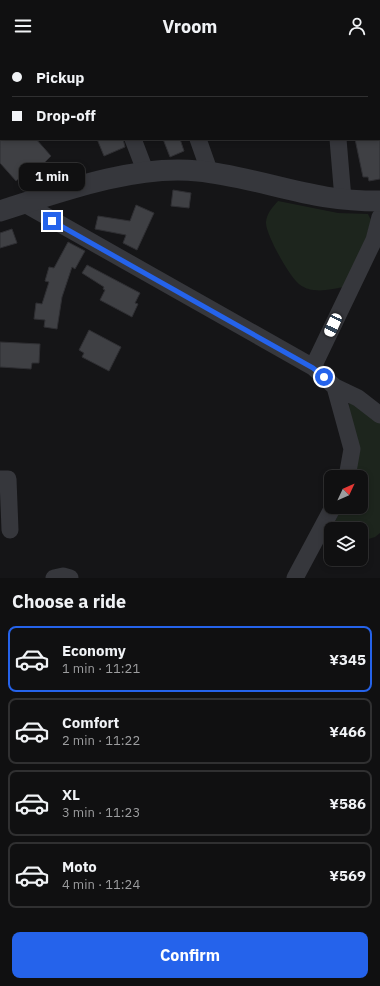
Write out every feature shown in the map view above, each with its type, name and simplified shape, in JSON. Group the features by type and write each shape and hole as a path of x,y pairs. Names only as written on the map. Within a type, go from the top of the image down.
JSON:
{"street":[{"path":"133,140 146,173"},
{"path":"198,140 210,172"},
{"path":"338,140 343,199"},
{"path":"0,211 23,203 110,179 172,170 210,172 343,199 380,201"},
{"path":"23,203 313,368 335,387 358,398 380,415"},
{"path":"313,368 374,240 380,216"},
{"path":"335,387 352,449 348,470"},
{"path":"0,479 8,479 10,530"},
{"path":"295,578 329,514"},
{"path":"54,578 63,576 70,578"}],"shaded area":[{"path":"278,201 338,213 368,214 371,220 361,256 343,287 326,290 309,289 299,284 289,272 269,235 266,222 267,216"},
{"path":"349,402 380,421 380,533 375,537 368,539 368,522 335,522 339,514 368,514 368,470 354,470"}],"building":[{"path":"0,140 37,140 51,156 40,167 36,163 16,181 0,163"},
{"path":"97,140 123,140 125,147 104,156"},
{"path":"163,140 180,140 184,151 170,157"},
{"path":"355,140 380,140 380,179 369,181 368,177 363,177"},
{"path":"173,190 191,193 189,208 171,206"},
{"path":"136,205 154,213 137,250 123,243 126,235 95,229 98,216 130,221"},
{"path":"12,229 17,243 0,248 0,233"},
{"path":"68,242 85,251 75,269 72,267 62,297 57,329 44,327 45,320 34,319 36,303 42,304 49,282 45,281 49,267 54,268"},
{"path":"87,265 140,293 135,303 138,304 132,317 100,300 105,290 103,289 104,287 82,273"},
{"path":"89,330 121,347 109,371 82,357 84,353 79,350"},
{"path":"0,342 40,344 39,363 32,363 31,369 0,367"}],"route":[{"path":"52,221 258,336 313,368 324,377"}]}
